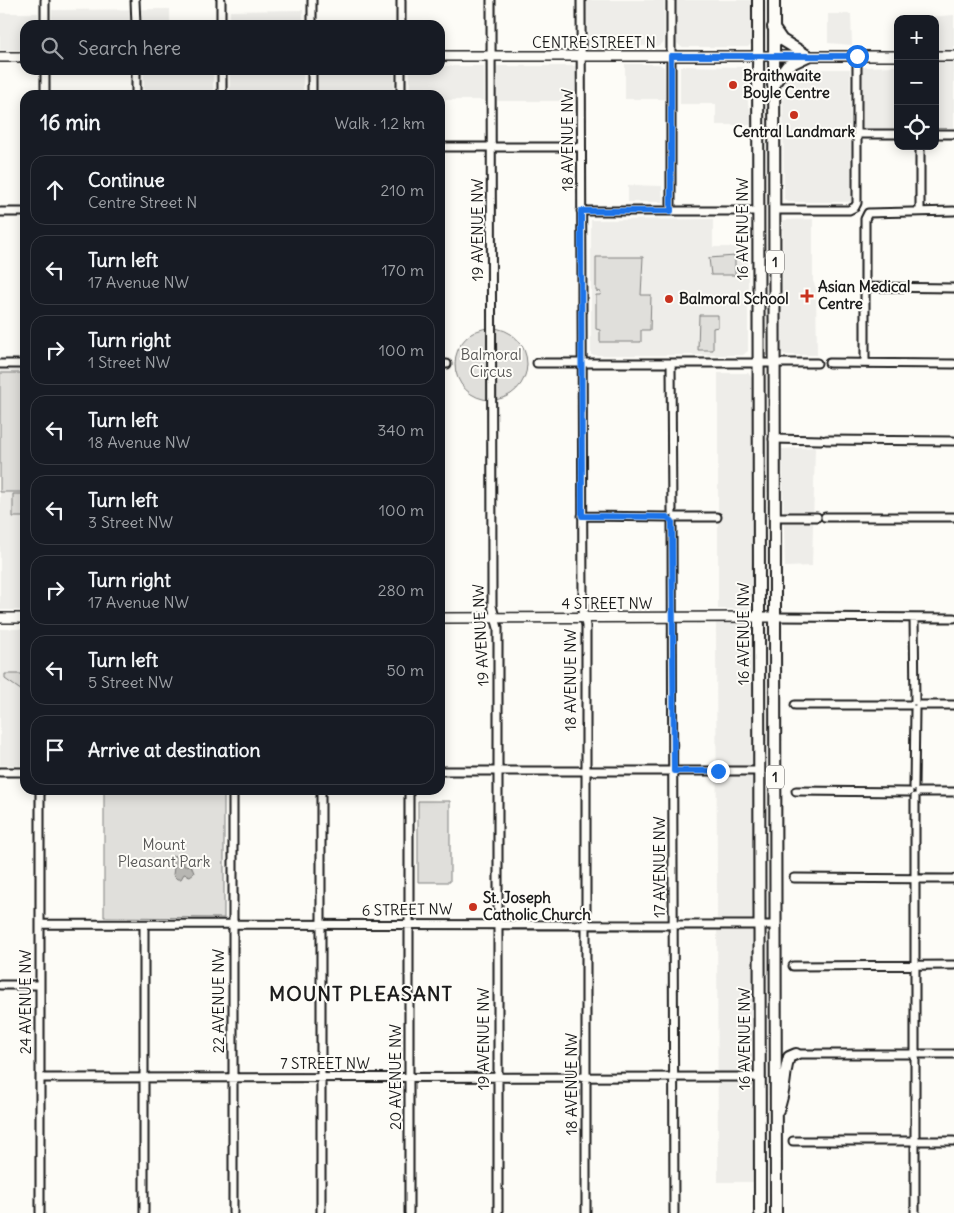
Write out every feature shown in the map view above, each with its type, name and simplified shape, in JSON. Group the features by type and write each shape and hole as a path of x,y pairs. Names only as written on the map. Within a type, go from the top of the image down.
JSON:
{"highway":[{"name":"1","path":"758,0 758,56"},
{"name":"1","path":"774,0 774,56"},
{"path":"774,27 782,40 808,56"},
{"name":"16 AVENUE NW","path":"758,56 760,1213"},
{"name":"16 AVENUE NW","path":"774,56 773,439 776,1213"},
{"path":"773,85 787,66 808,56"},
{"path":"776,1116 785,1088 789,1057 796,1054"}],"main road":[{"name":"CENTRE STREET N","path":"445,56 894,56"},
{"path":"939,56 954,56"},
{"path":"0,57 20,57"},
{"name":"4 STREET NW","path":"445,618 775,617"},
{"path":"0,618 20,618"}],"street":[{"path":"44,0 44,20"},
{"path":"136,0 136,20"},
{"path":"222,0 222,20"},
{"path":"312,0 312,20"},
{"path":"401,0 401,20"},
{"name":"19 AVENUE NW","path":"491,0 492,606 498,628 498,1213"},
{"name":"18 AVENUE NW","path":"581,0 586,1213"},
{"path":"671,0 671,211"},
{"path":"775,210 849,210 854,208 857,203 857,56"},
{"path":"45,75 45,90"},
{"path":"136,75 136,90"},
{"path":"222,75 222,90"},
{"path":"312,75 312,90"},
{"path":"401,75 401,90"},
{"path":"856,134 894,134"},
{"path":"939,134 954,134"},
{"path":"445,147 581,147"},
{"path":"920,150 920,211"},
{"path":"581,211 758,211"},
{"path":"865,364 865,219 868,213 954,211"},
{"path":"0,212 20,212"},
{"path":"865,287 954,288"},
{"path":"537,364 817,363"},
{"path":"829,363 954,364"},
{"path":"0,364 20,364"},
{"name":"17 AVENUE NW","path":"672,364 674,1213"},
{"path":"773,439 954,441"},
{"path":"582,516 717,517"},
{"path":"774,517 817,517"},
{"path":"825,517 954,517"},
{"name":"4 STREET NW","path":"775,617 954,618"},
{"path":"914,618 915,1213"},
{"path":"795,705 954,705"},
{"path":"445,771 759,771"},
{"path":"0,772 20,772"},
{"path":"796,791 954,792"},
{"name":"24 AVENUE NW","path":"40,795 40,1213"},
{"name":"22 AVENUE NW","path":"232,795 233,1213"},
{"path":"321,795 321,1213"},
{"name":"20 AVENUE NW","path":"409,795 410,1213"},
{"path":"794,878 954,880"},
{"name":"6 STREET NW","path":"40,924 774,925"},
{"path":"144,925 144,1213"},
{"path":"793,966 954,965"},
{"path":"0,985 40,985"},
{"path":"796,1054 954,1054"},
{"name":"7 STREET NW","path":"40,1078 760,1077"},
{"path":"794,1141 954,1141"}],"shaded area":[{"path":"587,0 664,0 664,42 659,46 594,46 588,41"},
{"path":"677,0 752,0 752,43 748,47 681,47 677,43"},
{"path":"170,9 170,20 52,20 52,10"},
{"path":"303,10 303,20 230,20 230,11"},
{"path":"0,13 38,13 38,20 20,20 20,50 0,50"},
{"path":"828,14 851,14 852,45 828,43"},
{"path":"954,15 954,128 939,128 939,16"},
{"path":"625,64 659,64 664,67 665,99 625,99"},
{"path":"445,66 484,66 484,100 445,100 445,90 410,90 410,75 445,75"},
{"path":"497,66 576,66 575,101 497,101"},
{"path":"680,66 748,67 748,104 752,113 752,125 716,125 716,104 680,104"},
{"path":"894,66 894,128 863,128 863,67"},
{"path":"792,69 850,69 851,202 789,202 784,199 783,99 785,81"},
{"path":"144,75 213,75 213,90 144,90"},
{"path":"230,75 303,75 303,90 230,90"},
{"path":"318,75 394,75 394,90 317,90"},
{"path":"628,185 662,186 663,202 628,202"},
{"name":"Balmoral School","path":"713,219 713,247 748,247 748,351 743,355 591,355 591,220"},
{"path":"813,219 813,281 816,288 817,355 787,355 782,353 783,220"},
{"path":"0,370 20,370 20,610 0,610"},
{"path":"718,373 748,373 752,378 753,602 748,609 718,609"},
{"path":"815,447 812,566 785,567 782,449"},
{"path":"716,618 759,618 760,1182 718,1182"},
{"path":"0,629 20,629 20,765 0,765"},
{"path":"184,855 184,866 191,865 194,873 190,876 184,874 181,879 177,879 173,875 174,867 170,859 172,856"}],"green space":[{"path":"735,256 735,275 711,275 709,258"},
{"path":"596,257 643,257 641,295 651,295 650,330 641,330 641,342 600,342 600,330 596,329 596,295 600,295 601,292 596,291"},
{"path":"699,315 718,315 718,327 713,328 713,350 698,350"},
{"name":"Balmoral Circus","path":"491,328 511,334 521,344 527,364 521,384 511,394 491,400 471,394 461,384 455,364 461,344 471,334"},
{"path":"0,373 20,373 20,492 0,492"},
{"path":"13,494 20,494 20,517 13,517"},
{"path":"5,674 20,674 20,690 5,679"},
{"name":"Mount Pleasant Park","path":"104,795 224,795 224,918 104,917"},
{"path":"418,801 450,801 450,882 418,882"}],"place":[{"name":"Braithwaite Boyle Centre","path":"733,85"},
{"name":"Central Landmark","path":"794,115"},
{"name":"Asian Medical Centre","path":"807,296"},
{"name":"Balmoral School","path":"669,299"},
{"name":"St. Joseph Catholic Church","path":"473,907"}],"district":[{"name":"MOUNT PLEASANT","path":"361,994"}],"route":[{"path":"718,771 674,771 672,521 667,517 582,516 581,211 671,211 671,56 857,56"}]}
